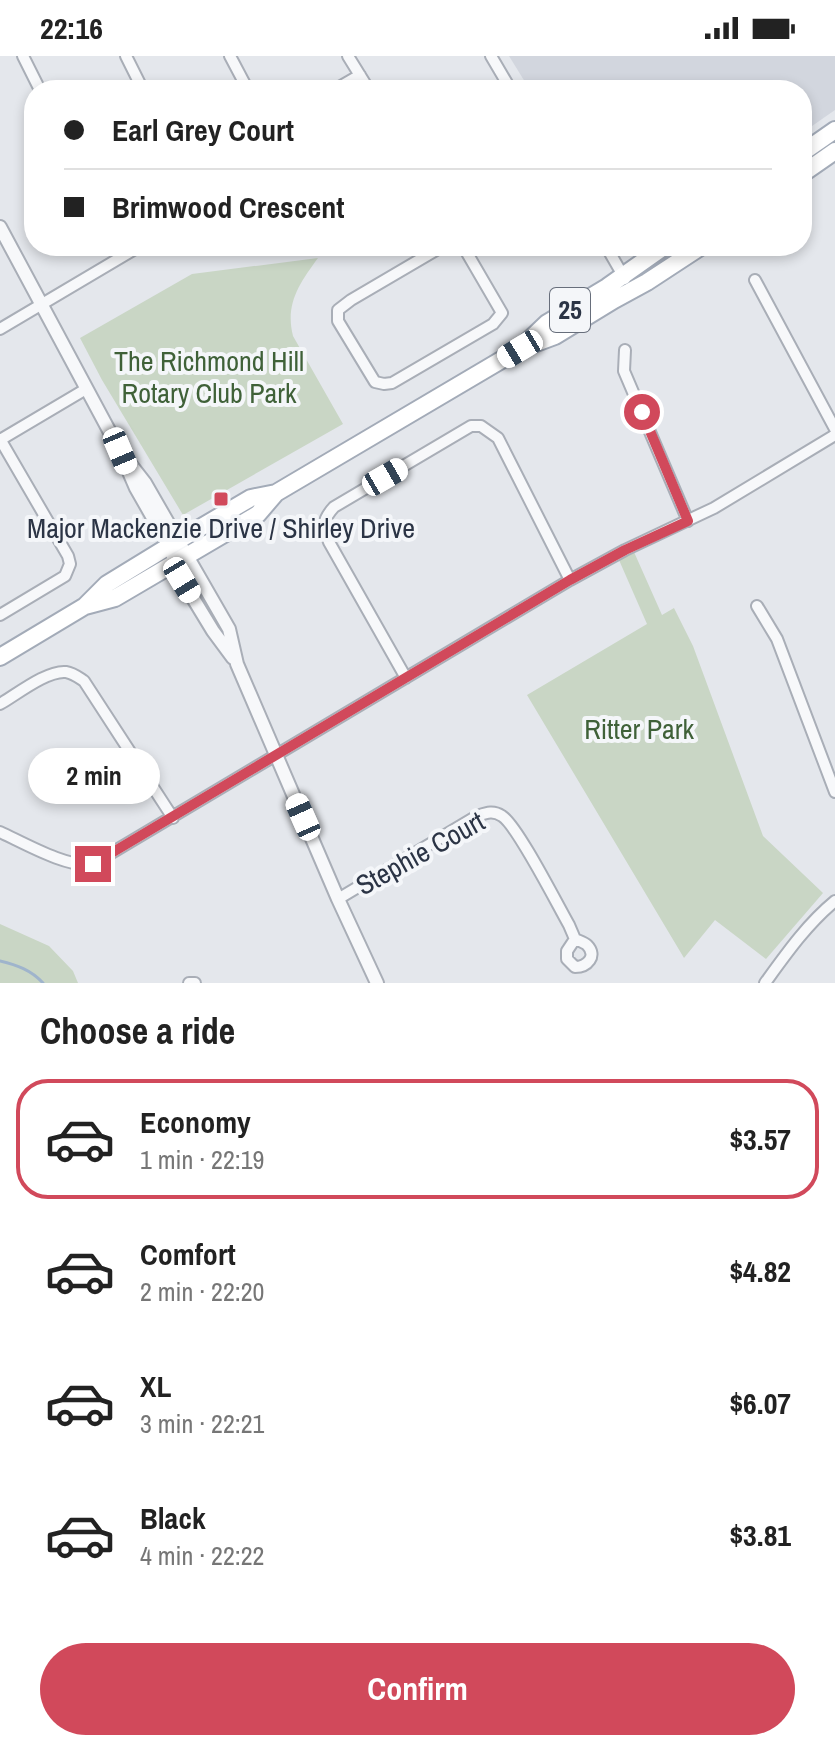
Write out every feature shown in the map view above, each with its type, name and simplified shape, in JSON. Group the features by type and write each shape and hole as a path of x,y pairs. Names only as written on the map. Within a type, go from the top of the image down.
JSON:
{"main road":[{"path":"812,146 835,130"},
{"path":"812,167 835,151"},
{"name":"25","path":"520,349 547,323 651,256"},
{"name":"25","path":"0,657 85,606 107,584 178,551 251,498 276,493 520,349 555,336 686,256"}],"street":[{"path":"23,56 35,80"},
{"path":"126,56 138,80"},
{"path":"230,56 243,80"},
{"path":"348,56 363,80"},
{"path":"491,56 505,80"},
{"path":"351,80 360,75"},
{"path":"0,227 120,451 136,488 178,551 182,580 237,664 377,983"},
{"path":"0,329 123,256"},
{"path":"426,256 338,310 338,321 379,384 392,383 493,324 502,313 469,256"},
{"path":"612,256 631,291"},
{"path":"0,832 67,862 83,866 93,864 570,580 733,498 835,432 755,280"},
{"path":"625,350 624,371 688,521"},
{"path":"0,615 65,576 70,564 0,440 86,389"},
{"path":"406,678 329,542 324,528 326,516 334,507 471,426 481,426 498,438 570,580"},
{"path":"757,606 777,639 835,792"},
{"path":"0,704 46,676 58,672 72,673 84,681 173,818"},
{"name":"Stephie Court","path":"338,899 477,816 497,813 506,818 519,837 575,939"},
{"path":"765,983 802,934 835,901"}],"shaded area":[{"path":"509,56 835,56 835,110 812,126 812,80 524,80"}],"green space":[{"name":"The Richmond Hill Rotary Club Park","path":"318,258 295,295 291,325 293,336 343,424 183,515 80,338 192,274"},
{"name":"Ritter Park","path":"634,552 662,615 674,608 693,646 763,836 823,893 766,959 715,920 684,958 527,695 647,624 619,560"},
{"path":"0,924 49,946 73,971 78,983 0,983"}],"waterway":[{"path":"0,961 23,969 43,983"}],"place":[{"name":"Major Mackenzie Drive / Shirley Drive","path":"221,499"}],"route":[{"path":"93,864 570,580 688,521 642,412"}]}
